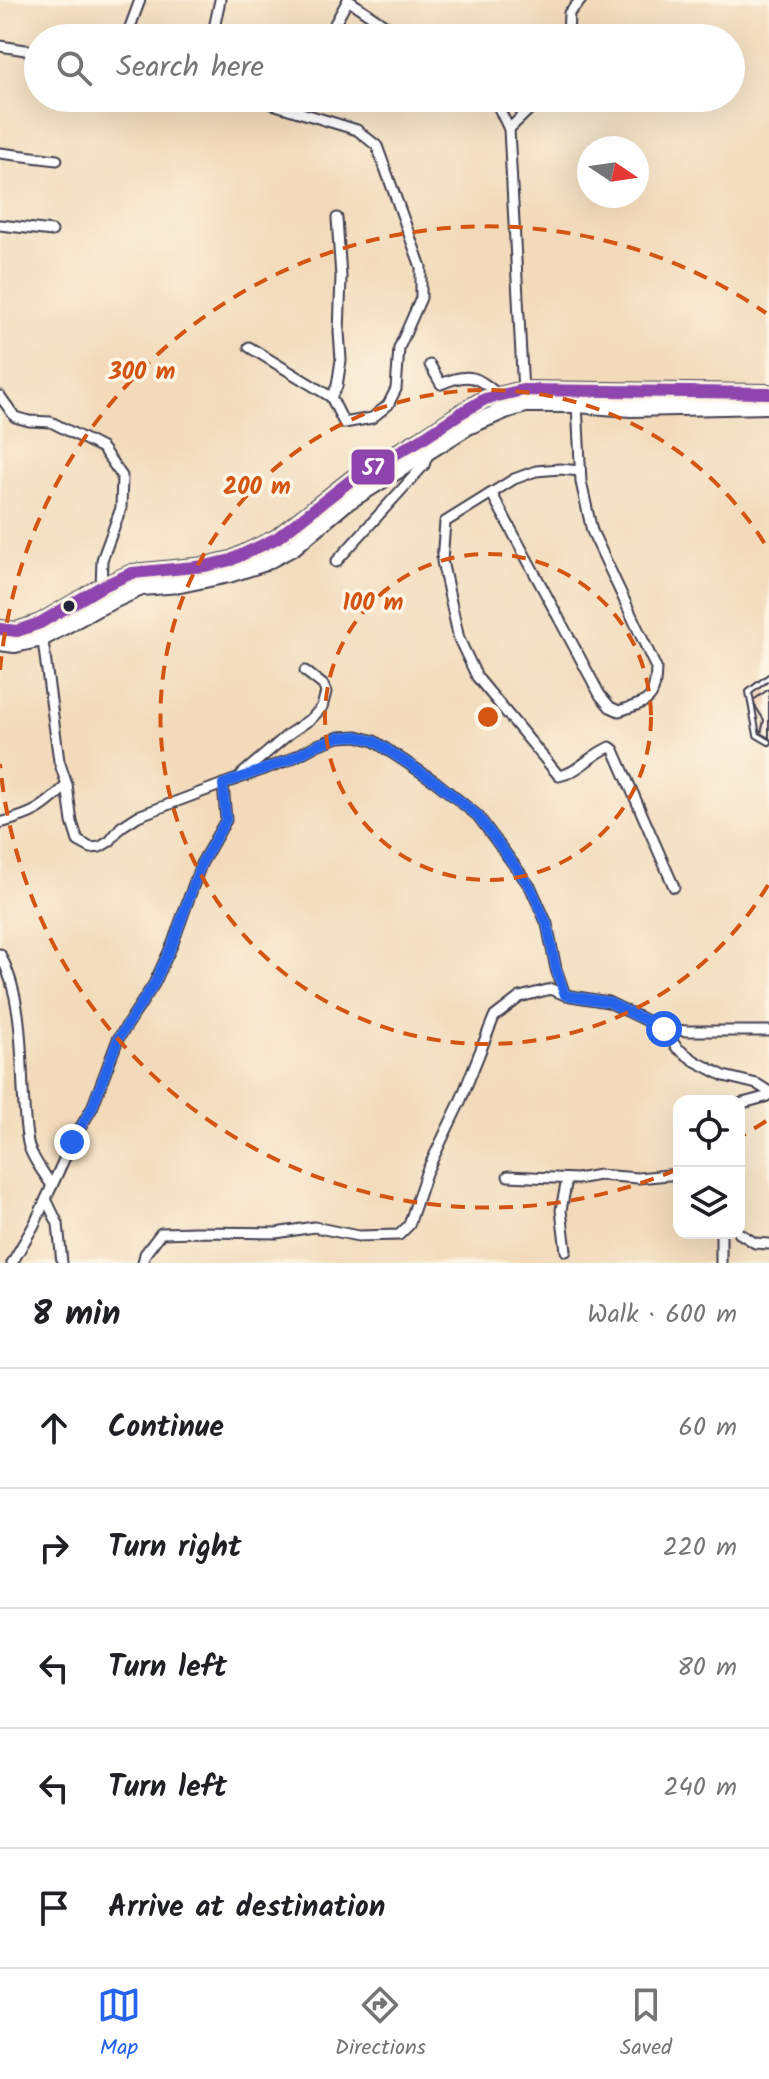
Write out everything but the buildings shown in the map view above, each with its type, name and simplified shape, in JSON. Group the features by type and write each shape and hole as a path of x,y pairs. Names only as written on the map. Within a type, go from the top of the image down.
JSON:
{"highway":[{"path":"0,629 41,630 101,587 132,573 205,566 231,560 277,538 355,477 485,399 500,396 769,393"},
{"path":"0,642 15,644 141,587 180,584 263,563 293,547 345,503 468,426 505,410 524,397 631,408 769,405"}],"street":[{"path":"131,24 140,0"},
{"path":"215,24 220,0"},
{"path":"335,24 348,0 383,24"},
{"path":"569,24 569,13 581,0"},
{"path":"0,46 24,50"},
{"path":"249,347 331,397 344,423 372,418 388,405 396,389 399,348 421,298 421,267 377,146 357,130 299,112"},
{"path":"501,112 509,129 524,397"},
{"path":"509,129 527,112"},
{"path":"0,153 57,160"},
{"path":"331,397 337,386 341,360 337,218"},
{"path":"0,225 52,231"},
{"path":"430,365 441,384 457,376 479,379 500,396"},
{"path":"0,396 15,417 51,422 102,448 122,476 121,508 102,560 101,587"},
{"path":"492,494 600,695 610,707 619,711 649,699 656,683 656,668 592,531 581,482 577,404"},
{"path":"336,562 424,465 430,450"},
{"path":"580,471 536,471 514,479 445,522 442,561 459,639 477,677 559,776 569,774 600,751 610,747 614,750 674,887"},
{"path":"41,630 59,761 78,841 91,848 100,847 138,816 289,760 339,737 357,736 374,741 436,782 478,816 531,888 547,924 565,995"},
{"path":"236,779 322,707 326,692 323,685 305,671"},
{"path":"12,1263 92,1108 118,1039 154,984 173,943 201,864 226,820 223,784"},
{"path":"0,823 29,816 67,785"},
{"path":"0,954 11,983 20,1024 29,1146 52,1186"},
{"path":"143,1263 145,1254 161,1233 276,1233 314,1227 358,1236 399,1235 409,1225 426,1173 460,1102 494,1017 520,997 551,989 565,995 608,1002 664,1029 769,1031"},
{"path":"664,1029 677,1048 695,1061 724,1076 757,1084 768,1091 765,1097 745,1102"},
{"path":"508,1176 577,1179 599,1175 638,1178 673,1175"},
{"path":"566,1251 561,1210 567,1179"},
{"path":"46,1199 58,1224 62,1263"},
{"path":"745,1237 755,1243 769,1244"},
{"path":"721,1239 721,1263"}],"lane":[{"path":"769,677 749,692 757,735 769,742"}],"transit line":[{"name":"57","path":"0,629 17,631 40,623 101,587 132,573 205,566 231,560 277,538 355,477 485,399 523,390 769,393"}],"route":[{"path":"72,1142 92,1108 118,1039 154,984 173,943 201,864 226,820 223,784 289,760 339,737 357,736 374,741 436,782 478,816 531,888 547,924 565,995 608,1002 664,1029"}]}
